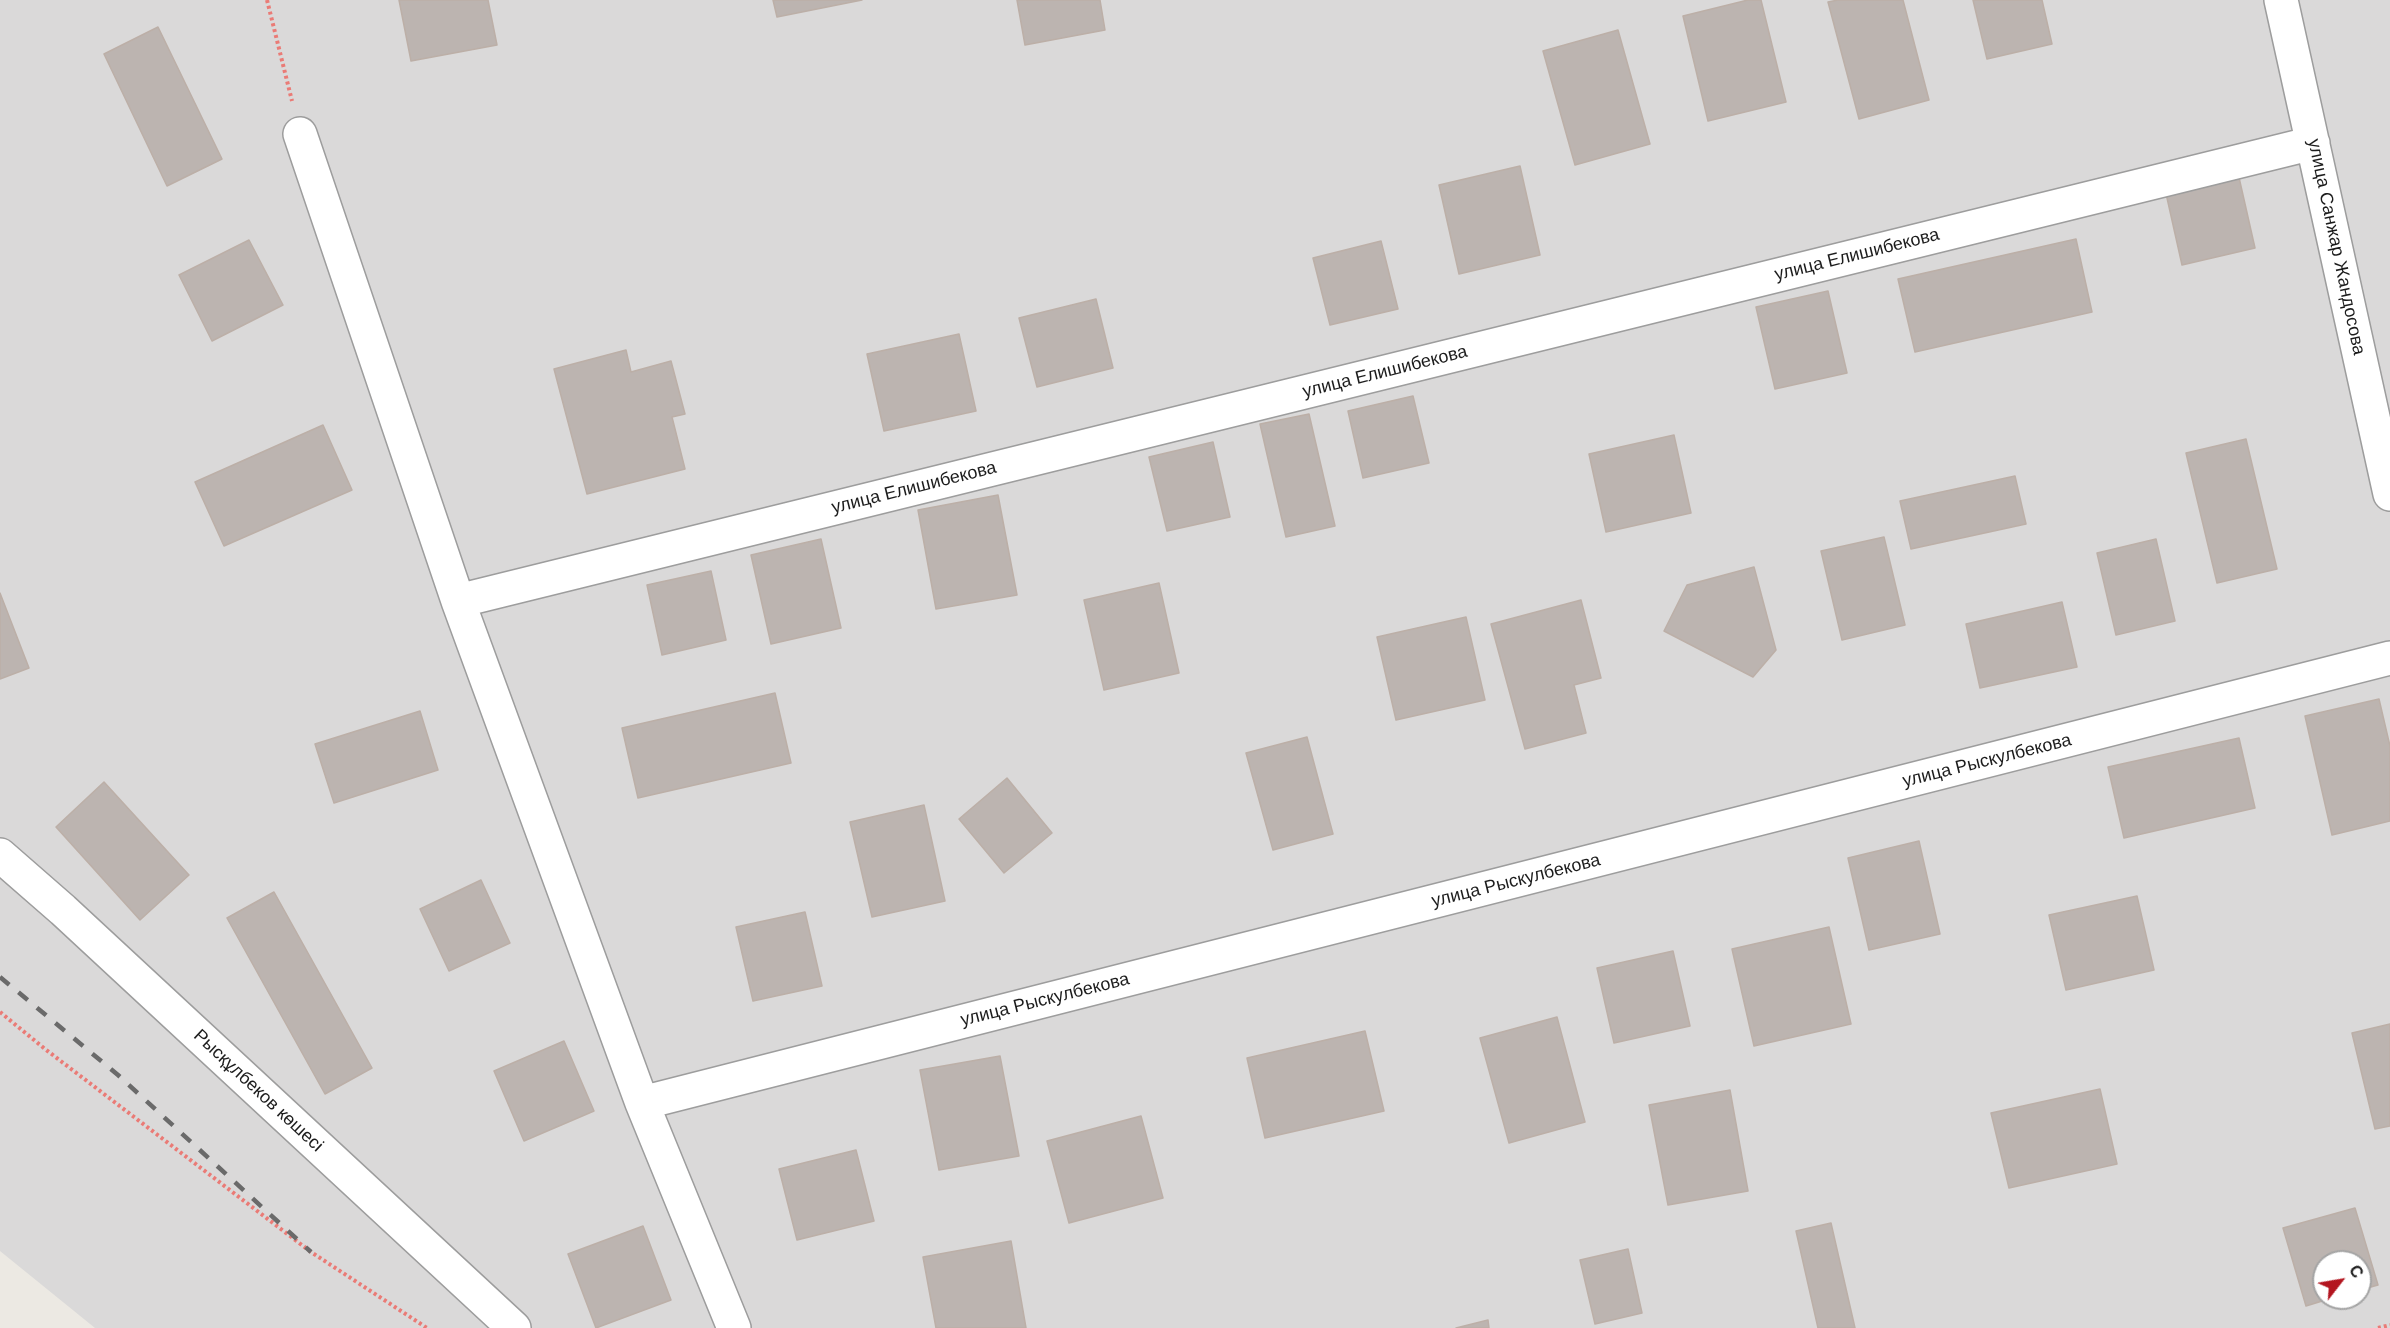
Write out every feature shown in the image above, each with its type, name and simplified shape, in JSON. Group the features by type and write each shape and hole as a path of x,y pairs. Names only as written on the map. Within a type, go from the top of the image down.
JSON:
{"street":[{"name":"улица Санжар Жандосова","path":"2281,0 2390,494"},
{"path":"300,134 458,601 642,1103 734,1328"},
{"name":"улица Елишибекова","path":"458,601 2313,143"},
{"name":"улица Рыскулбекова","path":"642,1103 2390,658"},
{"name":"Рысқұлбеков көшесі","path":"0,855 63,910 514,1328"}],"path":[{"path":"267,0 300,134"},
{"path":"0,1012 311,1252 427,1328"},
{"path":"2378,1328 2390,1325"}],"shaded area":[{"path":"0,0 2390,0 2390,1328 95,1328 0,1251"}],"building":[{"path":"399,0 488,0 497,45 411,61"},
{"path":"773,0 862,0 777,17"},
{"path":"1017,0 1100,0 1105,30 1025,45"},
{"path":"1748,0 1761,0 1786,102 1708,121 1683,16"},
{"path":"1903,0 1929,100 1859,119 1828,2"},
{"path":"1973,0 2042,0 2052,44 1987,59"},
{"path":"158,27 222,159 167,186 104,54"},
{"path":"1618,30 1650,144 1575,165 1543,51"},
{"path":"1520,166 1540,255 1459,274 1439,185"},
{"path":"2238,173 2255,248 2182,265 2165,189"},
{"path":"2076,239 2092,312 1915,352 1898,279"},
{"path":"249,240 283,305 212,341 179,275"},
{"path":"1381,241 1398,309 1330,325 1313,258"},
{"path":"1828,291 1847,373 1775,389 1756,307"},
{"path":"1096,299 1113,368 1037,387 1019,318"},
{"path":"959,334 976,411 884,431 867,354"},
{"path":"626,350 631,372 671,361 685,414 672,417 685,469 587,494 554,369"},
{"path":"1413,396 1429,463 1363,478 1348,411"},
{"path":"1309,414 1335,526 1286,537 1260,424"},
{"path":"323,425 352,490 224,546 195,482"},
{"path":"1674,435 1691,513 1606,532 1589,454"},
{"path":"2246,439 2277,569 2217,583 2186,453"},
{"path":"1213,442 1230,517 1167,531 1149,457"},
{"path":"2015,476 2026,524 1911,549 1900,501"},
{"path":"998,495 1017,595 936,609 918,510"},
{"path":"1884,537 1905,625 1842,640 1821,551"},
{"path":"821,539 841,628 771,644 751,555"},
{"path":"2156,539 2175,621 2116,635 2097,553"},
{"path":"1754,567 1776,650 1753,677 1664,631 1687,585"},
{"path":"711,571 726,640 662,655 647,585"},
{"path":"1159,583 1179,673 1104,690 1084,600"},
{"path":"0,593 29,668 0,679"},
{"path":"1581,600 1601,678 1574,685 1586,733 1525,749 1491,624"},
{"path":"2062,602 2077,667 1980,688 1966,624"},
{"path":"1466,617 1485,700 1396,720 1377,637"},
{"path":"775,693 791,763 638,798 622,728"},
{"path":"2379,699 2390,746 2390,821 2332,835 2305,716"},
{"path":"420,711 438,770 334,803 315,744"},
{"path":"1307,737 1333,834 1273,850 1246,753"},
{"path":"2239,738 2255,808 2124,838 2108,767"},
{"path":"1007,778 1052,833 1004,873 959,819"},
{"path":"104,782 189,875 140,920 56,827"},
{"path":"924,805 945,901 872,917 850,822"},
{"path":"1919,841 1940,934 1869,950 1848,858"},
{"path":"481,880 510,943 449,971 420,909"},
{"path":"274,892 372,1068 325,1094 227,918"},
{"path":"2137,896 2154,970 2066,990 2049,915"},
{"path":"805,912 822,986 753,1001 736,927"},
{"path":"1829,927 1851,1024 1754,1046 1732,949"},
{"path":"1673,951 1690,1026 1614,1043 1597,968"},
{"path":"1557,1017 1585,1122 1509,1143 1480,1038"},
{"path":"2390,1024 2390,1126 2375,1129 2352,1033"},
{"path":"1365,1031 1384,1111 1265,1138 1247,1058"},
{"path":"564,1041 594,1111 524,1141 494,1071"},
{"path":"1000,1056 1019,1156 939,1170 920,1070"},
{"path":"2100,1089 2117,1164 2009,1188 1991,1113"},
{"path":"1730,1090 1748,1191 1668,1205 1649,1105"},
{"path":"1141,1116 1163,1198 1069,1223 1047,1141"},
{"path":"856,1150 874,1221 797,1240 779,1169"},
{"path":"2355,1208 2368,1250 2312,1250 2312,1304 2306,1306 2283,1228"},
{"path":"1831,1223 1855,1328 1818,1328 1796,1231"},
{"path":"643,1226 671,1300 596,1328 568,1254"},
{"path":"1011,1241 1026,1328 936,1328 923,1257"},
{"path":"1628,1249 1642,1313 1595,1324 1580,1260"},
{"path":"2372,1265 2378,1285 2372,1287"},
{"path":"1488,1320 1489,1328 1456,1328"}],"railway":[{"path":"0,977 118,1075 311,1252"}]}
